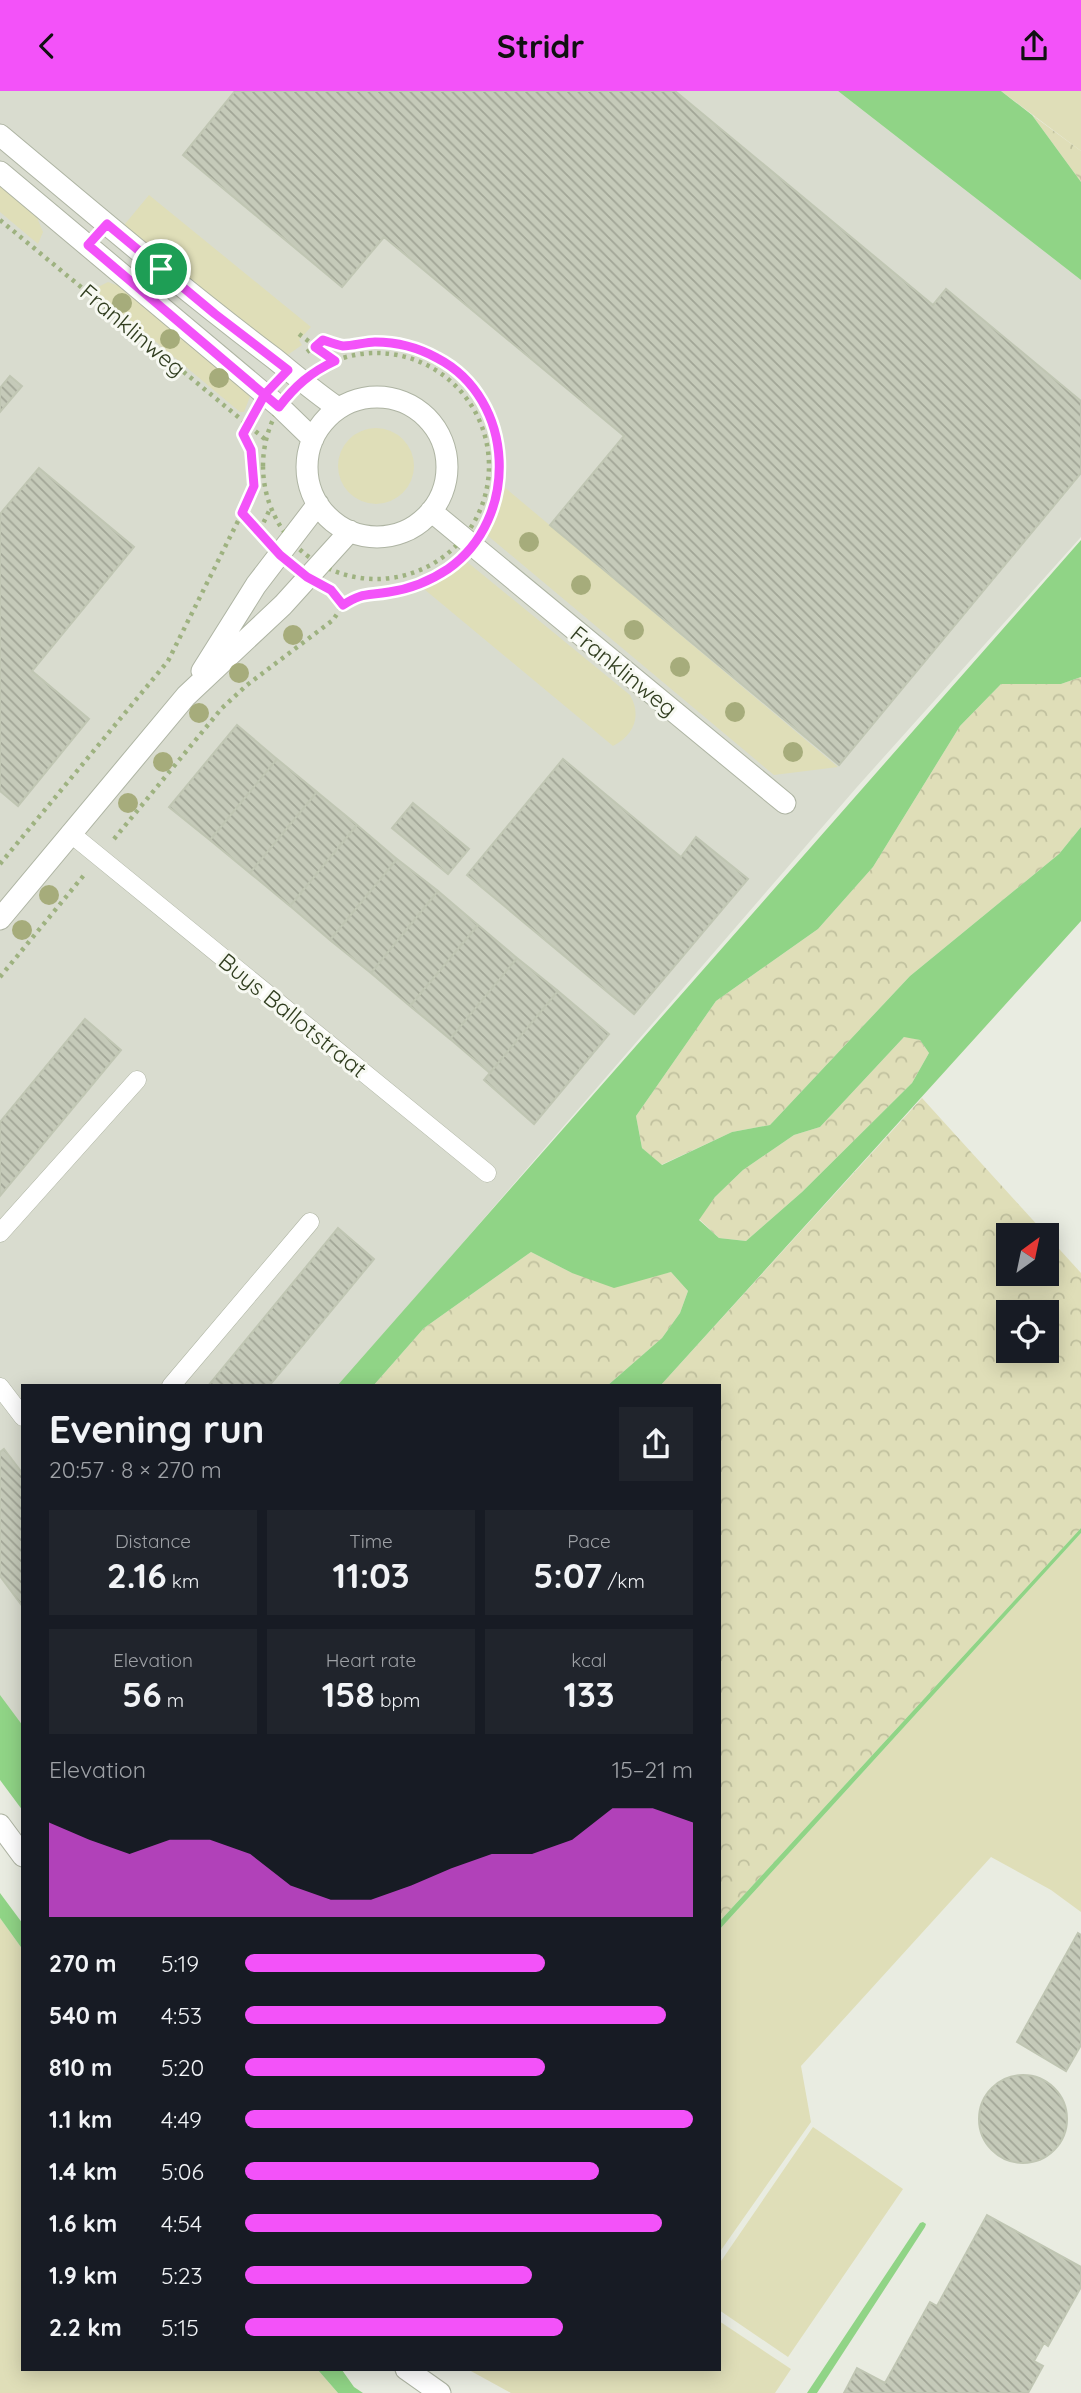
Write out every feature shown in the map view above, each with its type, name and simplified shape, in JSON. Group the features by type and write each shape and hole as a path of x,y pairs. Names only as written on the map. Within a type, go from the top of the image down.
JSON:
{"street":[{"path":"0,135 215,314 338,408"},
{"name":"Franklinweg","path":"0,172 272,401 313,439"},
{"name":"Franklinweg","path":"88,245 107,224"},
{"path":"386,397 410,405 429,420 442,441 446,465 442,490 431,511 420,521 393,534 379,537 350,531 332,520 318,504 307,472 313,439 323,421 338,408 361,398 386,397"},
{"path":"186,696 256,585 318,504"},
{"name":"Franklinweg","path":"431,511 785,803"},
{"path":"0,919 186,696 283,605 350,531"},
{"path":"0,1825 21,1853"},
{"path":"409,2371 440,2393"}],"lane":[{"name":"Buys Ballotstraat","path":"70,833 487,1173"},
{"path":"0,1233 137,1080"},
{"path":"173,1384 310,1222"},
{"path":"0,1387 21,1414"}],"path":[{"name":"Franklinweg","path":"0,221 266,440"},
{"path":"299,334 335,361"},
{"path":"0,864 168,661 254,486 251,450 243,434 294,376 315,347 323,340 344,346 376,342 408,346 438,358 464,377 483,404 496,433 501,465 497,497 485,527 468,543 449,568 421,584 389,592 360,594 343,605 333,620 247,685 222,708 0,977"},
{"path":"294,376 365,353 412,359 440,373 468,400 485,435 489,467 482,505 468,543 435,563 399,577 374,580 313,570"},
{"path":"272,401 263,457 265,492 285,548"},
{"path":"242,513 313,570 343,605"}],"shaded area":[{"path":"0,91 838,91 1081,280 1081,537 857,787 341,1384 21,1384 21,1745 0,1717"},
{"path":"838,91 1001,91 1032,115 1081,182 1081,280"},
{"path":"1081,540 1081,677 1061,684 1001,684 960,726 873,867 818,929 716,1001 636,1116 642,1148 662,1165 732,1132 770,1125 910,976 1059,854 1081,827 1081,921 662,1384 609,1384 662,1338 680,1313 688,1291 671,1272 614,1288 572,1273 531,1252 424,1328 375,1384 339,1384","holes":["904,1037 920,1040 929,1053 912,1083 802,1192 746,1241 719,1238 699,1220 715,1197 743,1170 794,1135 820,1127"]},
{"path":"1081,1528 1081,1533 721,1928 721,1920"},
{"path":"0,1695 21,1723 21,1808 0,1780"},
{"path":"0,1893 21,1921 21,1947 0,1918"},
{"path":"923,2222 925,2227 817,2393 807,2393 920,2223"},
{"path":"319,2371 343,2371 354,2387 363,2393 338,2393"}],"green space":[{"path":"1001,91 1081,91 1081,151"},
{"path":"1032,115 1081,151 1081,182"},
{"path":"0,184 40,217 38,220 43,232 38,244 0,212"},
{"path":"149,195 311,327 299,340 302,345 286,356 126,229 125,224"},
{"path":"108,282 116,285 119,282 251,394 244,412 240,412 90,287 93,285 96,288"},
{"path":"376,428 390,431 403,439 411,452 414,466 411,480 403,493 390,501 376,504 362,501 349,493 341,480 338,466 341,452 349,439 362,431"},
{"path":"503,486 838,767 774,775 487,535"},
{"path":"466,561 630,695 635,710 634,724 620,742 613,746 424,589"},
{"path":"1081,677 1081,827 1059,854 910,976 770,1125 732,1132 661,1165 642,1148 636,1116 716,1001 818,929 873,867 960,726 1001,684 1061,684"},
{"path":"905,1036 920,1040 929,1053 912,1083 802,1192 746,1241 719,1238 699,1219 715,1197 743,1170 794,1135 820,1127"},
{"path":"922,1098 1036,1223 996,1223 996,1286 1059,1286 1059,1249 1081,1273 1081,1528 721,1920 721,1384 662,1384"},
{"path":"531,1252 572,1273 652,1276 671,1272 688,1291 680,1313 662,1338 609,1384 375,1384 424,1328"},
{"path":"1081,1533 1081,1912 1051,1890 991,1857 801,2066 811,2122 721,2250 721,1928"},
{"path":"0,1918 21,1947 21,2371 319,2371 338,2393 0,2393"},
{"path":"813,2127 903,2189 788,2357 721,2311 721,2261"},
{"path":"721,2322 791,2369 775,2393 511,2393 471,2371 721,2371"}],"building":[{"path":"235,91 675,91 933,305 946,289 1081,401 1081,473 839,765 550,525 624,436 384,237 342,287 183,155"},
{"path":"10,376 22,386 0,412 0,388"},
{"path":"39,468 134,547 32,671 89,719 18,806 0,791 0,514"},
{"path":"237,725 277,759 210,840 169,807"},
{"path":"277,759 317,792 250,873 210,840"},
{"path":"563,759 681,857 696,837 748,879 634,1014 467,875"},
{"path":"317,792 357,825 290,906 250,873"},
{"path":"413,803 469,849 448,874 392,828"},
{"path":"357,825 397,859 330,940 290,906"},
{"path":"397,859 438,891 371,973 330,940"},
{"path":"438,891 478,925 410,1006 371,973"},
{"path":"478,925 517,958 450,1039 410,1006"},
{"path":"517,958 558,991 490,1073 450,1039"},
{"path":"558,991 609,1034 534,1124 484,1080"},
{"path":"85,1019 121,1050 0,1196 0,1122"},
{"path":"338,1228 374,1259 271,1384 210,1384"},
{"path":"4,1449 21,1471 21,1604 0,1576 0,1452"},
{"path":"1078,1933 1081,1935 1081,2045 1066,2071 1017,2042"},
{"path":"1023,2075 1040,2078 1054,2088 1064,2102 1067,2119 1064,2136 1054,2150 1040,2160 1023,2163 1006,2160 992,2150 982,2136 979,2119 982,2102 992,2088 1006,2078"},
{"path":"987,2215 1081,2267 1081,2287 1048,2346 1044,2343 1034,2361 1043,2366 1028,2393 844,2393 857,2368 885,2383 930,2302 937,2306"}],"route":[{"path":"161,269 107,224 88,245 265,394 279,407 300,382 317,369 335,361 315,347 323,340 344,346 376,342 408,346 438,358 464,377 483,404 496,433 501,465 497,497 485,527 472,546 449,568 421,584 389,592 360,594 343,605 331,590 294,568 242,513 254,486 251,450 243,434 265,394 288,370 161,269"}]}
